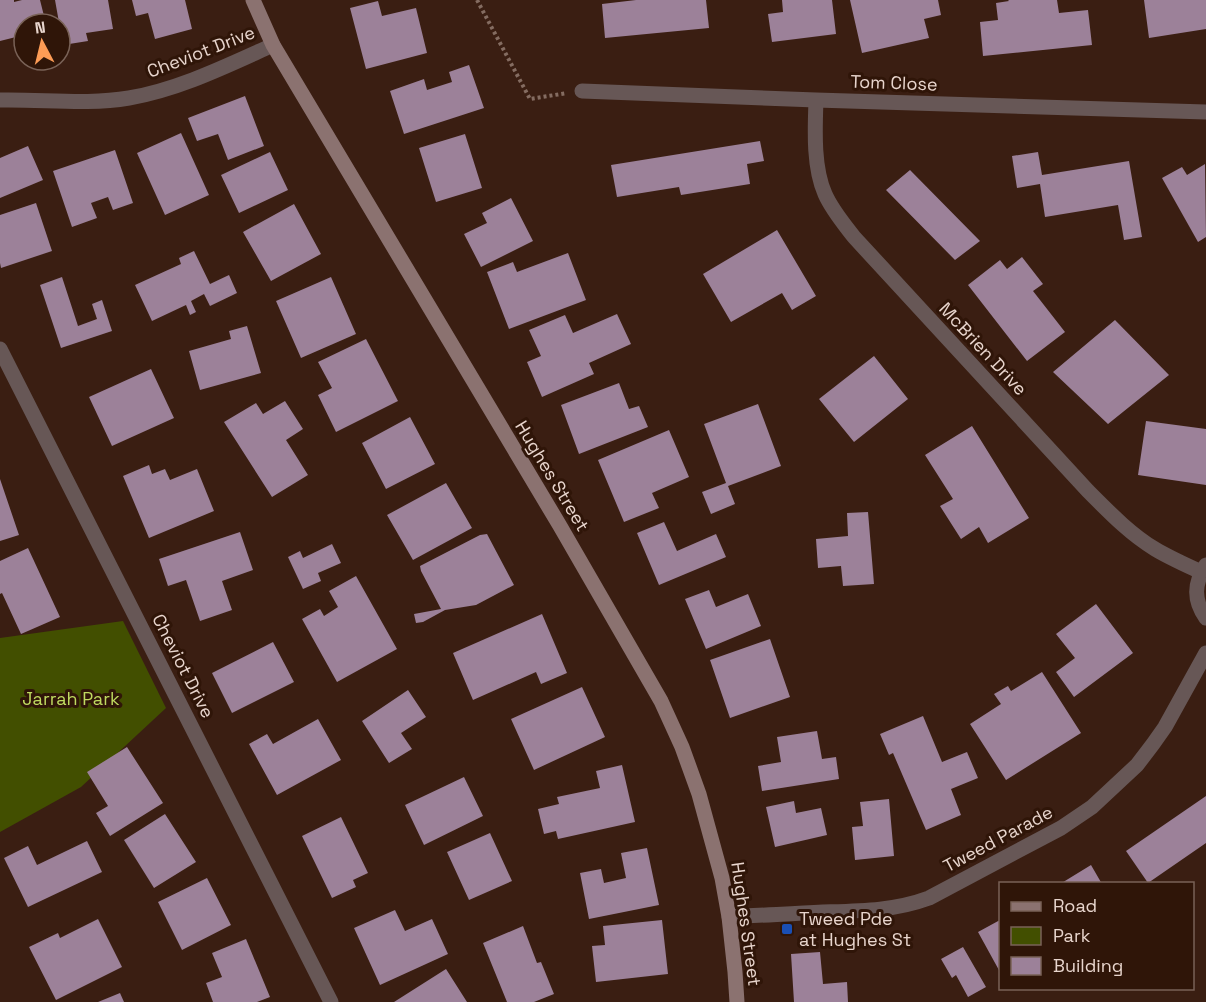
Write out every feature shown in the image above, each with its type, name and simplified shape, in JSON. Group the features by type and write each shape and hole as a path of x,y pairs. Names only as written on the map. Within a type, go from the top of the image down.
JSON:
{"street":[{"name":"Hughes Street","path":"253,0 273,45 560,526 661,701 682,747 699,794 722,878 729,916 737,1002"},
{"name":"Cheviot Drive","path":"0,100 66,102 128,98 167,89 273,45"},
{"name":"Tom Close","path":"582,91 1206,112"},
{"name":"McBrien Drive","path":"816,100 815,140 824,193 835,213 854,237 1107,510 1156,550 1203,569"},
{"name":"Cheviot Drive","path":"0,348 331,1002"},
{"path":"1203,569 1196,588 1196,596 1206,618"},
{"name":"Tweed Parade","path":"729,916 869,911 912,905 1061,828 1092,807 1137,765 1165,727 1206,653"}],"path":[{"path":"477,0 530,99 582,91"}],"green space":[{"name":"Jarrah Park","path":"123,621 166,708 81,787 0,832 0,638"}],"building":[{"path":"0,0 14,0 14,2 40,0 43,12 12,12 12,38 0,41"},
{"path":"55,0 108,0 113,29 86,33 88,41 72,44 72,12 57,12"},
{"path":"132,0 185,0 192,29 155,39 148,13 136,16"},
{"path":"636,0 706,0 709,28 605,38 602,4"},
{"path":"782,0 832,0 836,34 772,42 768,14 783,12"},
{"path":"850,0 938,0 941,15 924,19 929,38 862,53"},
{"path":"1008,0 1057,0 1059,13 1088,10 1092,45 983,56 980,22 998,20 996,3"},
{"path":"1144,0 1206,0 1206,29 1149,38"},
{"path":"378,1 382,16 416,8 427,53 366,69 350,8"},
{"path":"469,65 484,108 404,134 390,91 424,79 427,90 452,82 449,72"},
{"path":"245,96 264,146 228,160 218,134 197,141 188,118"},
{"path":"181,133 209,195 165,215 137,153"},
{"path":"465,134 482,188 436,202 419,148"},
{"path":"760,141 764,161 747,164 750,184 681,195 679,187 617,197 611,165"},
{"path":"28,146 43,180 0,198 0,158"},
{"path":"115,150 133,203 113,210 108,197 91,203 97,218 72,227 53,171"},
{"path":"270,152 288,190 239,213 221,175"},
{"path":"1038,152 1042,175 1129,161 1142,237 1124,240 1118,205 1045,217 1040,184 1017,188 1012,156"},
{"path":"1205,164 1206,237 1198,242 1162,178 1182,167 1187,175"},
{"path":"910,170 980,241 955,260 886,190"},
{"path":"511,198 533,241 481,267 464,234 487,223 482,213"},
{"path":"36,203 52,251 1,268 0,215"},
{"path":"294,204 321,254 271,281 243,232"},
{"path":"777,230 816,296 792,310 782,293 731,322 703,274"},
{"path":"194,251 210,284 229,275 237,293 210,306 204,294 191,301 196,312 190,315 186,305 152,321 135,285 181,264 179,258"},
{"path":"568,253 586,300 509,329 487,272 513,262 517,272"},
{"path":"1022,257 1043,284 1033,291 1065,332 1027,361 968,285 1000,260 1007,269"},
{"path":"62,277 78,326 97,319 92,304 102,300 112,331 61,348 40,285"},
{"path":"331,277 356,334 301,358 276,301"},
{"path":"617,314 631,344 589,363 594,374 542,397 527,362 541,356 529,330 565,315 573,333"},
{"path":"1115,320 1169,375 1108,424 1053,372"},
{"path":"247,326 261,373 200,390 189,351 231,339 229,331"},
{"path":"366,339 398,401 336,432 318,395 332,388 318,362"},
{"path":"874,356 908,399 854,442 819,399"},
{"path":"151,369 174,418 112,446 89,397"},
{"path":"619,383 629,409 639,406 648,427 579,454 561,405"},
{"path":"285,401 303,429 286,440 308,475 272,497 224,422 256,403 263,414"},
{"path":"758,404 781,466 728,486 735,504 711,514 702,492 726,483 704,424"},
{"path":"410,417 435,464 386,489 362,443"},
{"path":"1146,421 1206,429 1206,485 1138,475"},
{"path":"972,426 1029,518 988,543 979,527 961,539 940,506 953,499 925,455"},
{"path":"669,430 689,477 652,493 659,508 624,522 598,460"},
{"path":"149,465 152,474 165,469 170,480 197,469 214,511 149,538 123,476"},
{"path":"0,479 19,535 0,541"},
{"path":"446,483 472,528 413,560 387,515"},
{"path":"868,512 874,584 843,586 841,566 818,568 816,539 848,536 847,513"},
{"path":"664,522 677,551 716,534 726,557 659,585 637,533"},
{"path":"240,532 253,570 222,581 232,610 200,621 186,580 168,586 159,559"},
{"path":"487,534 514,585 476,605 445,610 423,622 416,623 414,614 441,609 420,566 480,535"},
{"path":"332,544 341,563 318,573 321,581 303,589 288,557 300,551 303,558"},
{"path":"28,548 60,617 21,634 2,593 0,594 0,561"},
{"path":"356,576 397,649 337,682 302,619 320,609 324,616 338,607 329,591"},
{"path":"709,590 716,607 748,594 761,626 706,649 685,599"},
{"path":"1096,604 1133,653 1074,697 1056,672 1075,658 1056,634"},
{"path":"542,614 567,673 541,684 536,672 473,700 453,653"},
{"path":"770,639 790,697 730,718 710,660"},
{"path":"273,642 294,682 232,713 212,673"},
{"path":"1042,672 1081,733 1006,780 970,724 1001,704 994,694 1008,686 1011,691"},
{"path":"582,687 605,737 534,770 511,719"},
{"path":"408,690 426,717 401,733 412,749 389,763 362,721"},
{"path":"923,716 942,762 967,752 978,778 951,789 961,815 926,830 893,753 889,755 880,734"},
{"path":"318,719 341,760 277,795 249,744 267,734 273,744"},
{"path":"817,731 822,759 836,757 839,779 762,791 758,766 781,762 777,737"},
{"path":"127,747 163,803 110,836 96,813 108,806 87,772"},
{"path":"622,765 635,822 558,839 556,831 544,834 538,809 559,804 557,797 600,788 596,771"},
{"path":"464,777 483,816 424,845 405,805"},
{"path":"1206,796 1206,843 1149,882 1126,851"},
{"path":"889,799 894,856 855,860 852,827 863,826 860,802"},
{"path":"794,801 796,813 821,808 827,835 775,847 766,807"},
{"path":"165,814 196,862 154,888 124,840"},
{"path":"341,817 368,873 353,880 356,887 332,898 302,836"},
{"path":"490,833 512,881 469,900 447,852"},
{"path":"87,841 102,872 28,907 4,858 28,846 37,865"},
{"path":"647,848 659,905 589,919 580,873 601,869 604,883 626,878 621,853"},
{"path":"1091,865 1101,882 1063,882"},
{"path":"207,878 231,925 182,950 158,902"},
{"path":"395,910 405,931 432,919 448,954 380,985 354,928"},
{"path":"98,919 122,967 56,1000 29,947 58,933 60,938"},
{"path":"662,920 668,974 596,982 592,946 605,945 603,926"},
{"path":"999,921 999,970 978,932"},
{"path":"523,926 537,963 541,962 554,994 534,1002 507,1002 483,943"},
{"path":"246,939 270,997 257,1002 213,1002 206,983 222,977 212,953"},
{"path":"963,947 986,987 968,997 956,975 952,978 941,959"},
{"path":"820,952 823,984 847,982 848,1002 794,1002 791,954"},
{"path":"446,969 467,1002 394,1002"},
{"path":"120,993 124,1002 98,1002"}],"place":[{"name":"Tweed Pde at Hughes St","path":"787,929"}]}
